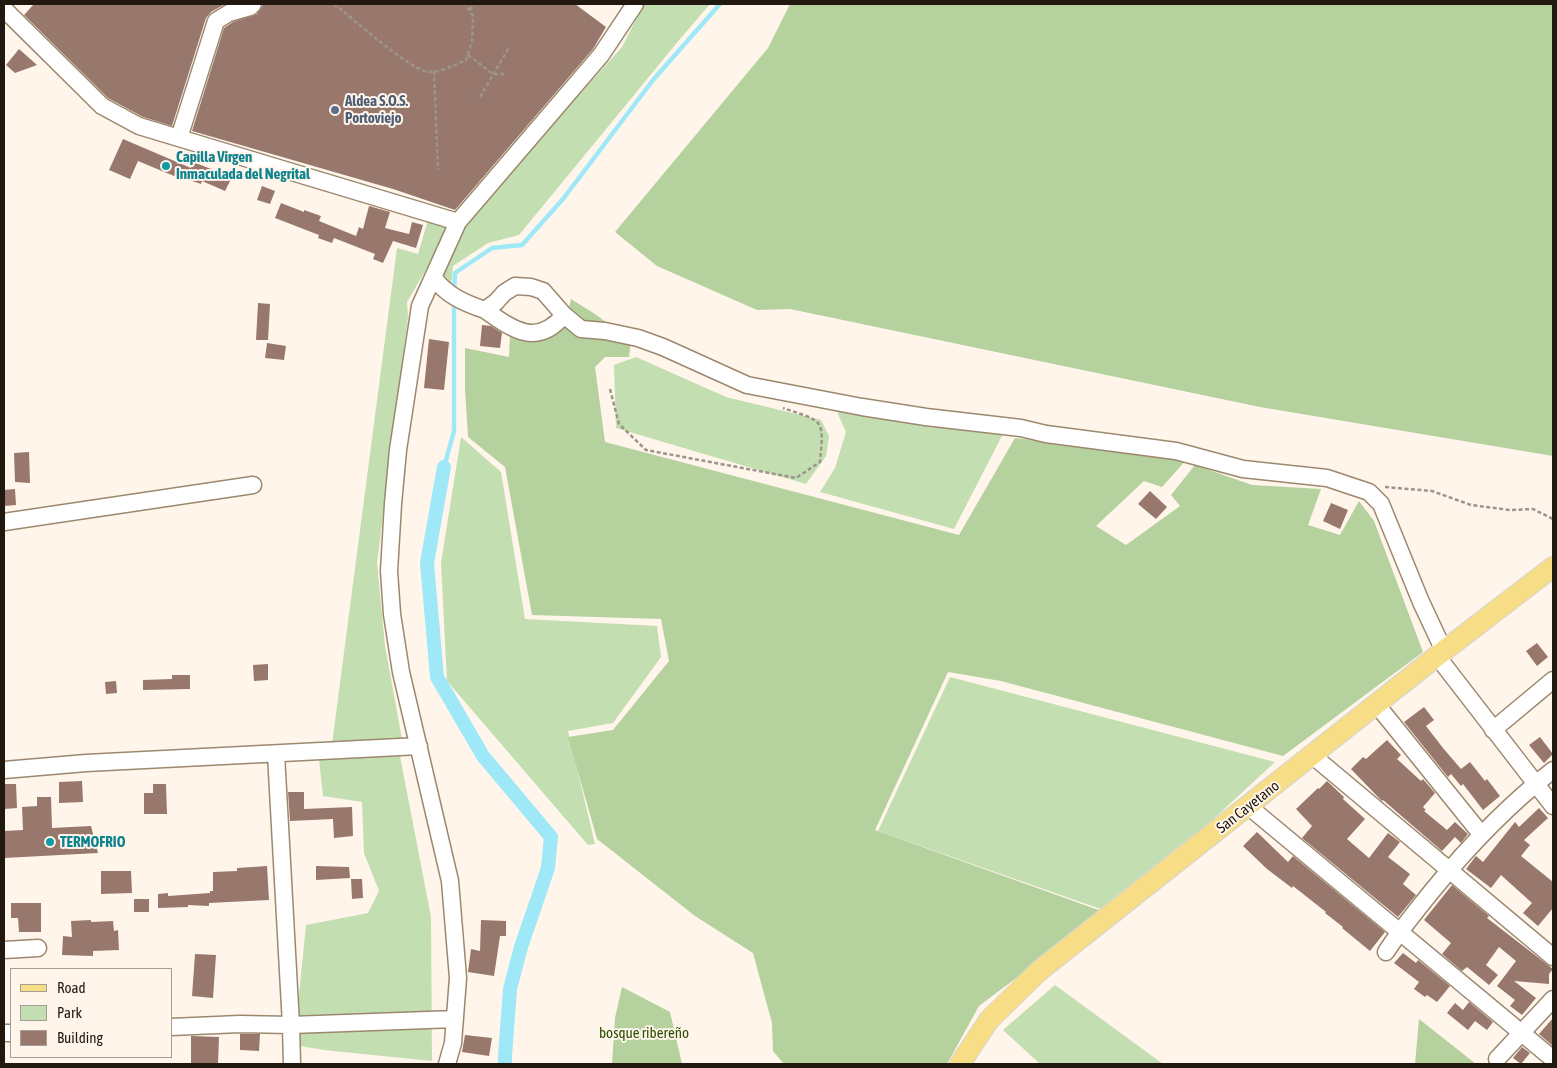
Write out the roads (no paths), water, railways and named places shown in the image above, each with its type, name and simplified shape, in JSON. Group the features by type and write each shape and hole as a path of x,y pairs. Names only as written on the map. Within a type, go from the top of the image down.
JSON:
{"main road":[{"name":"San Cayetano","path":"960,1064 990,1020 1039,971 1553,567"}],"street":[{"path":"179,138 216,21 230,12 250,7 253,4"},
{"path":"447,1064 453,1043 458,978 450,882 401,672 392,614 389,571 398,450 420,306 458,222 601,54 635,4"},
{"path":"4,9 102,106 139,126 458,222"},
{"path":"433,278 441,288 464,302 484,310 519,332 532,333 546,330 556,326 564,315"},
{"path":"484,310 515,286 530,287 543,292 564,315 581,329 605,331 638,338 663,347 747,385 926,418 1021,428 1046,434 1176,451 1244,469 1326,478 1369,492 1381,504 1440,654 1493,730 1553,806"},
{"path":"4,522 253,485"},
{"path":"1493,730 1553,680"},
{"path":"1377,705 1481,834"},
{"path":"4,770 86,763 419,746"},
{"path":"276,754 292,1064"},
{"path":"1313,756 1553,957"},
{"path":"1386,952 1399,931 1481,834 1553,770"},
{"path":"1248,806 1553,1059"},
{"path":"4,950 38,948"},
{"path":"1497,1059 1553,999"},
{"path":"172,1027 454,1019"}],"waterway":[{"path":"454,292 455,273 492,248 522,245 563,199 653,80 720,4"},
{"path":"444,467 454,431 454,300"},
{"path":"444,467 427,563 437,677 483,756 551,837 548,868 521,947 510,989 505,1064"}],"place":[{"name":"Aldea S.O.S. Portoviejo","path":"335,110"},
{"name":"Capilla Virgen Inmaculada del Negrital","path":"166,166"},
{"name":"TERMOFRIO","path":"50,842"}],"park label":[{"name":"bosque ribereño","path":"644,1033"}]}
